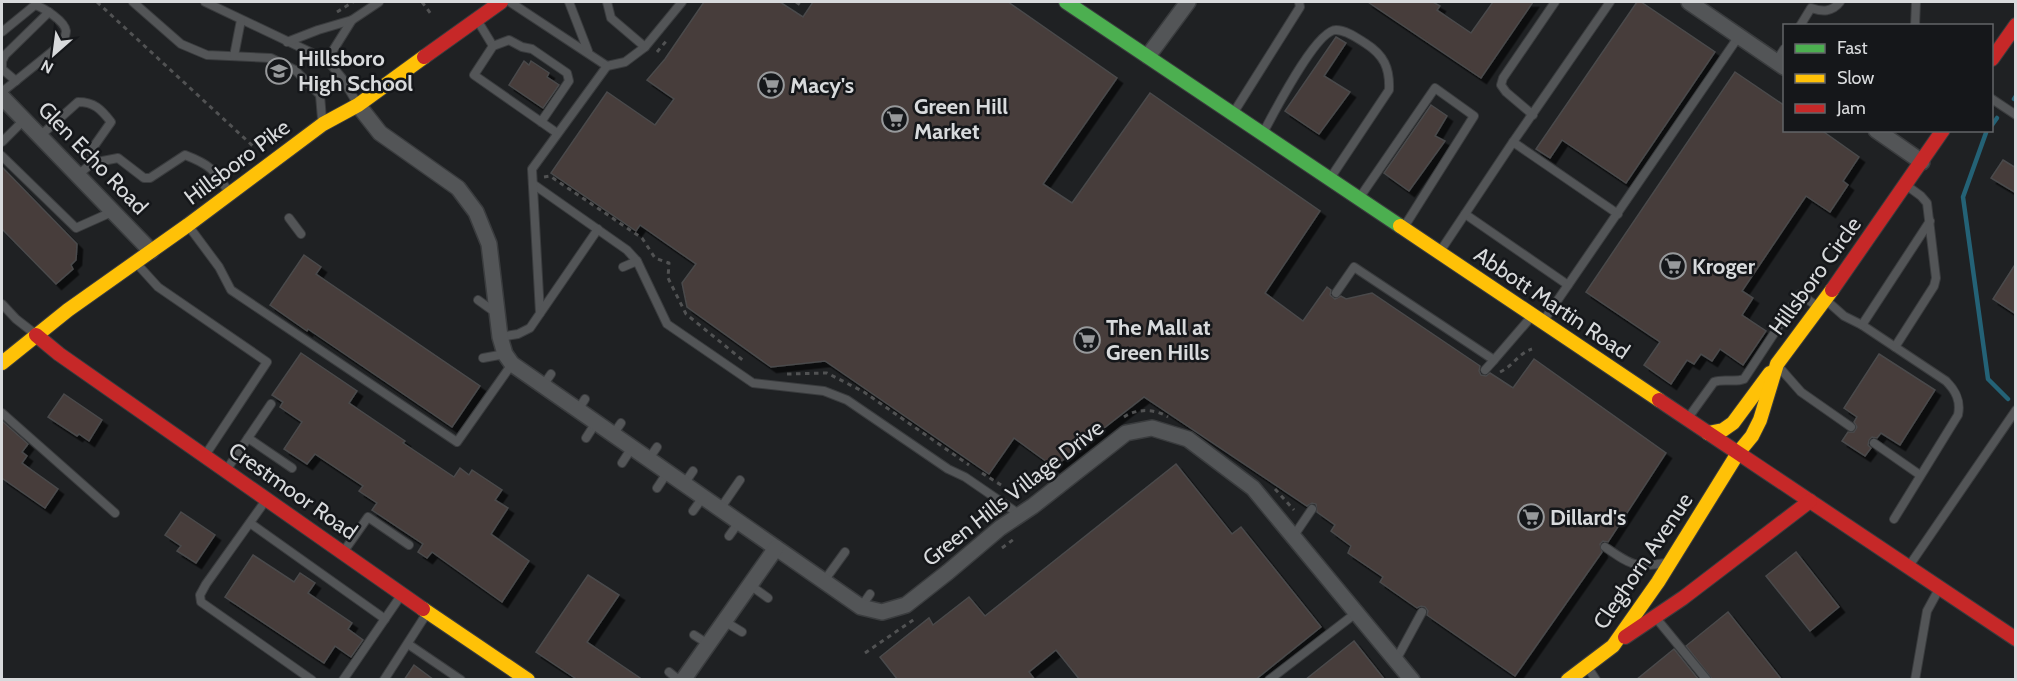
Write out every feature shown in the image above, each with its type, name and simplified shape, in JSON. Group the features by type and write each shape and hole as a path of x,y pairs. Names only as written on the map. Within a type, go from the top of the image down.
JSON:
{"main road":[{"name":"Hillsboro Pike","path":"2,363 68,310 188,225 323,124 358,105 501,2"},
{"name":"Abbott Martin Road","path":"1066,2 2016,639"},
{"path":"1993,58 2016,25"},
{"name":"Hillsboro Circle","path":"1738,453 1752,436 1760,420 1778,364 1823,304 1942,132"},
{"name":"Crestmoor Road","path":"36,335 59,354 403,593 521,678"},
{"path":"1708,433 1723,430 1733,423 1758,387 1778,364"},
{"name":"Cleghorn Avenue","path":"1568,680 1612,646 1671,563 1738,453"},
{"path":"1612,646 1655,617 1810,501"}],"street":[{"path":"1148,56 1188,2"},
{"path":"1689,2 1739,36 1782,59"},
{"name":"Glen Echo Road","path":"2,98 151,251"},
{"path":"358,105 380,133 458,188 476,212 489,244 500,337 509,359"},
{"path":"1879,132 1922,162"},
{"name":"Green Hills Village Drive","path":"509,359 542,387 581,405 596,424 617,429 631,449 824,581 882,612 906,605 1019,514 1033,506 1126,433 1152,428 1188,439 1253,488 1412,680"},
{"path":"677,677 708,644 776,548"}],"lane":[{"path":"133,2 181,44 207,55 271,58 295,70 320,95 323,124"},
{"path":"205,2 327,60 342,78 358,105"},
{"path":"287,42 352,20 379,2"},
{"path":"510,2 588,51 607,66"},
{"path":"569,2 588,51"},
{"path":"607,2 611,18 645,47"},
{"path":"540,313 532,169 607,66 625,62 645,47 682,2"},
{"path":"1233,113 1300,7 1299,2"},
{"path":"1533,115 1501,85 1503,78 1555,2"},
{"path":"1440,252 1610,2"},
{"path":"1801,24 1811,8 1822,12 1835,8 1840,2"},
{"path":"1915,24 1916,2"},
{"path":"2,32 35,5 49,12 64,26 66,32 64,42 2,92"},
{"path":"16,81 2,69 2,61 5,55 49,12"},
{"path":"476,19 493,46"},
{"path":"234,56 241,20"},
{"path":"327,60 352,20"},
{"path":"1262,133 1311,50 1327,33 1334,30 1347,33 1373,48 1384,60 1390,74 1389,90 1330,178"},
{"path":"1485,370 1568,285 1739,36"},
{"path":"541,122 569,81 567,73 532,49 509,40 493,46 474,75 541,122 557,133"},
{"path":"1360,198 1435,88 1474,116 1404,228"},
{"path":"1993,100 2016,115"},
{"path":"40,136 78,102 88,102 97,106 111,122 92,149 92,163"},
{"path":"2,142 24,120"},
{"path":"1513,142 1618,214"},
{"path":"78,175 92,163 118,158 144,177 150,178 185,155 204,162 214,170 230,194"},
{"path":"2,156 76,228 114,211"},
{"path":"533,184 627,250 637,261 667,324 753,383 824,391 847,400 1019,514"},
{"path":"1895,347 1936,283 1930,221 1924,199 1906,185"},
{"path":"1465,214 1568,285"},
{"path":"289,218 300,234"},
{"path":"1862,325 1930,221"},
{"path":"188,225 219,267 231,290 458,442 509,359 483,358"},
{"path":"500,337 526,331 598,229"},
{"path":"623,267 637,261"},
{"path":"136,262 158,287 267,362 205,456"},
{"path":"1336,293 1354,267 1494,360"},
{"path":"1688,419 1714,382 1744,379 1800,294 1823,304 1862,325 1946,381 1954,389 1960,405 1958,415 1894,519"},
{"path":"478,300 499,314"},
{"path":"2,304 16,320 36,335"},
{"path":"1778,364 1800,392 1851,427"},
{"path":"542,387 551,374"},
{"path":"226,471 271,404"},
{"path":"1908,567 2016,410"},
{"path":"2,413 115,513"},
{"path":"586,438 596,424"},
{"path":"248,438 292,468"},
{"path":"1874,443 1920,475"},
{"path":"648,460 657,447"},
{"path":"622,463 631,449"},
{"path":"684,484 693,471"},
{"path":"657,488 667,473"},
{"path":"720,509 740,480"},
{"path":"693,511 703,497"},
{"path":"267,499 206,584 200,595 201,602 312,680"},
{"path":"1293,537 1312,509"},
{"path":"343,552 368,517 409,545"},
{"path":"729,536 739,522"},
{"path":"250,523 385,619"},
{"path":"1605,547 1630,564 1644,567 1671,563"},
{"path":"824,581 845,552"},
{"path":"750,585 768,598"},
{"path":"1915,680 1927,611 1940,588"},
{"path":"343,680 403,593"},
{"path":"384,680 428,612"},
{"path":"1396,660 1422,612"},
{"path":"1269,680 1356,613"},
{"path":"1655,617 1707,680"},
{"path":"724,621 742,632"},
{"path":"694,635 708,644"},
{"path":"408,644 461,680"},
{"path":"1587,666 1596,680"}],"path":[{"path":"97,2 255,148"},
{"path":"329,18 353,2"},
{"path":"422,2 431,14"},
{"path":"796,2 802,6"},
{"path":"544,177 550,176 642,238 655,258 669,263 668,278 686,314 748,365"},
{"path":"1495,374 1508,368 1521,354 1532,349"},
{"path":"784,374 827,373 864,392 1021,498"},
{"path":"1121,420 1130,413 1157,410 1177,422"},
{"path":"1273,487 1294,510"},
{"path":"998,551 1016,537"}],"building":[{"name":"The Mall at Green Hills","path":"704,2 780,2 803,17 813,2 1008,2 1117,78 1043,184 1072,203 1150,93 1320,211 1265,293 1303,321 1327,287 1331,290 1330,295 1335,299 1341,296 1346,299 1372,293 1480,366 1481,375 1486,376 1490,373 1513,388 1534,359 1666,453 1608,542 1603,541 1600,544 1602,552 1515,676 1427,615 1428,611 1425,607 1417,608 1380,582 1383,577 1348,553 1351,546 1331,531 1335,525 1317,512 1316,504 1312,503 1307,506 1144,397 1054,467 1014,438 989,474 825,361 771,367 687,307 682,283 696,264 640,225 636,231 551,173 607,92 655,125 674,99 647,80 665,59"},
{"path":"1368,2 1433,2 1440,6 1437,10 1471,33 1493,2 1533,2 1481,78"},
{"path":"1637,2 1641,2 1715,52 1626,183 1562,140 1550,158 1536,149"},
{"path":"1336,37 1346,43 1324,76 1350,92 1319,134 1285,111"},
{"path":"524,61 529,65 531,61 549,73 547,77 559,85 543,108 509,85"},
{"path":"1735,72 1783,105 1783,132 1824,132 1859,157 1843,181 1848,185 1830,212 1806,196 1742,291 1753,298 1742,315 1766,331 1743,365 1720,349 1712,361 1701,354 1694,364 1687,360 1671,384 1644,365 1660,342 1586,292"},
{"path":"1431,105 1447,116 1435,136 1445,141 1409,191 1384,173"},
{"path":"2003,160 2016,168 2016,193 1991,178"},
{"path":"2,167 77,244 76,260 71,265 73,269 56,284 2,229"},
{"path":"304,255 321,267 316,274 480,386 452,427 270,305"},
{"path":"2016,263 2016,314 1993,299"},
{"path":"301,353 357,391 349,403 405,441 403,443 454,477 460,468 469,475 472,470 502,490 495,500 508,508 491,534 529,561 502,602 432,552 427,558 418,552 423,544 372,510 377,503 359,491 363,486 315,454 307,464 284,449 302,422 280,407 283,402 272,395"},
{"path":"1879,354 1935,390 1900,445 1881,433 1877,438 1872,437 1869,440 1868,445 1871,448 1865,456 1842,441 1848,432 1854,432 1857,427 1854,422 1857,417 1844,408"},
{"path":"64,394 102,420 89,441 48,417"},
{"path":"2,421 28,444 22,452 27,456 22,463 58,489 45,508 2,478"},
{"path":"1176,464 1232,534 1241,527 1321,627 1255,680 1080,680 1056,650 1029,672 1035,680 898,680 880,657 929,618 933,625 969,597 985,616"},
{"path":"181,512 215,535 196,563 177,551 181,546 165,535"},
{"path":"1796,552 1839,607 1810,631 1766,576"},
{"path":"253,555 294,582 300,573 315,583 308,593 352,623 348,629 363,640 351,657 335,646 324,663 225,597"},
{"path":"588,575 619,595 587,642 643,680 578,680 536,652"},
{"path":"1728,612 1782,680 1713,680 1686,646"},
{"path":"1354,641 1385,680 1305,680"},
{"path":"1674,649 1699,680 1636,680"},
{"path":"414,665 434,680 404,680"}],"waterway":[{"path":"1993,124 1997,118"},
{"path":"1986,132 1963,197 1988,379 2008,399"}],"traffic: fast":[{"path":"1066,2 1400,226"}],"traffic: slow":[{"path":"2,363 68,310 188,225 323,124 358,105 424,57"},
{"path":"1400,226 1659,400"},
{"path":"1568,680 1613,646 1658,582 1738,453 1752,436 1760,420 1777,364 1832,290"},
{"path":"1708,433 1723,430 1733,423 1770,373"},
{"path":"423,609 528,680"}],"traffic: jam":[{"path":"424,57 501,2"},
{"path":"1993,58 2016,25"},
{"path":"1832,290 1942,132"},
{"path":"36,335 59,354 423,609"},
{"path":"1659,400 2016,639"},
{"path":"1625,637 1683,598 1810,501"}],"place":[{"name":"Hillsboro High School","path":"279,71"},
{"name":"Macy's","path":"771,85"},
{"name":"Green Hill Market","path":"895,119"},
{"name":"Kroger","path":"1673,266"},
{"name":"The Mall at Green Hills","path":"1087,340"},
{"name":"Dillard's","path":"1531,517"}]}
